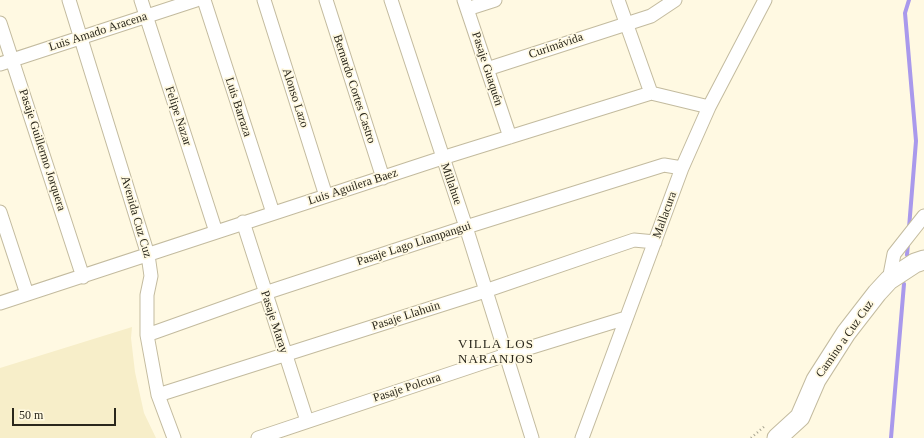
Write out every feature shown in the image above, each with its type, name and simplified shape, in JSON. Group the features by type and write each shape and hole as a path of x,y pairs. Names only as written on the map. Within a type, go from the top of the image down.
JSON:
{"main road":[{"name":"Camino a Cuz Cuz","path":"777,438 800,417 816,380 846,333 889,280 915,263 924,260"}],"street":[{"name":"Avenida Cuz Cuz","path":"69,0 148,255 151,276 147,295 147,335 158,395 174,438"},
{"name":"Felipe Nazar","path":"141,0 216,232"},
{"name":"Luis Amado Aracena","path":"0,64 81,39 196,0"},
{"name":"Luis Barraza","path":"204,0 273,213"},
{"name":"Alonso Lazo","path":"264,0 326,196"},
{"name":"Bernardo Cortes Castro","path":"326,0 383,178"},
{"name":"Millahue","path":"391,0 466,227 532,438"},
{"path":"466,4 495,0"},
{"path":"618,0 651,93 709,107"},
{"name":"Curimávida","path":"487,69 626,22 651,16 675,0"},
{"name":"Mallacura","path":"582,438 682,168 709,107 765,0"},
{"name":"Pasaje Guaquén","path":"466,4 510,137"},
{"name":"Pasaje Guillermo Jorquera","path":"0,23 83,277"},
{"name":"Luis Aguilera Baez","path":"0,303 83,277 243,222 651,93"},
{"name":"Pasaje Lago Llampangui","path":"147,335 265,293 664,164 682,168"},
{"path":"0,212 27,294"},
{"path":"889,280 894,254 924,216"},
{"name":"Pasaje Maray","path":"243,222 307,421"},
{"name":"Pasaje Llahuin","path":"158,395 485,291 634,240 655,242"},
{"name":"Pasaje Polcura","path":"258,438 506,355 626,318"}],"shaded area":[{"path":"132,327 131,338 135,372 144,413 156,438 0,438 0,368"}],"waterway":[{"path":"909,0 905,13 916,141 909,228"},
{"path":"907,255 908,243"},
{"path":"891,438 904,284"}],"district":[{"name":"VILLA LOS NARANJOS","path":"496,352"}]}
